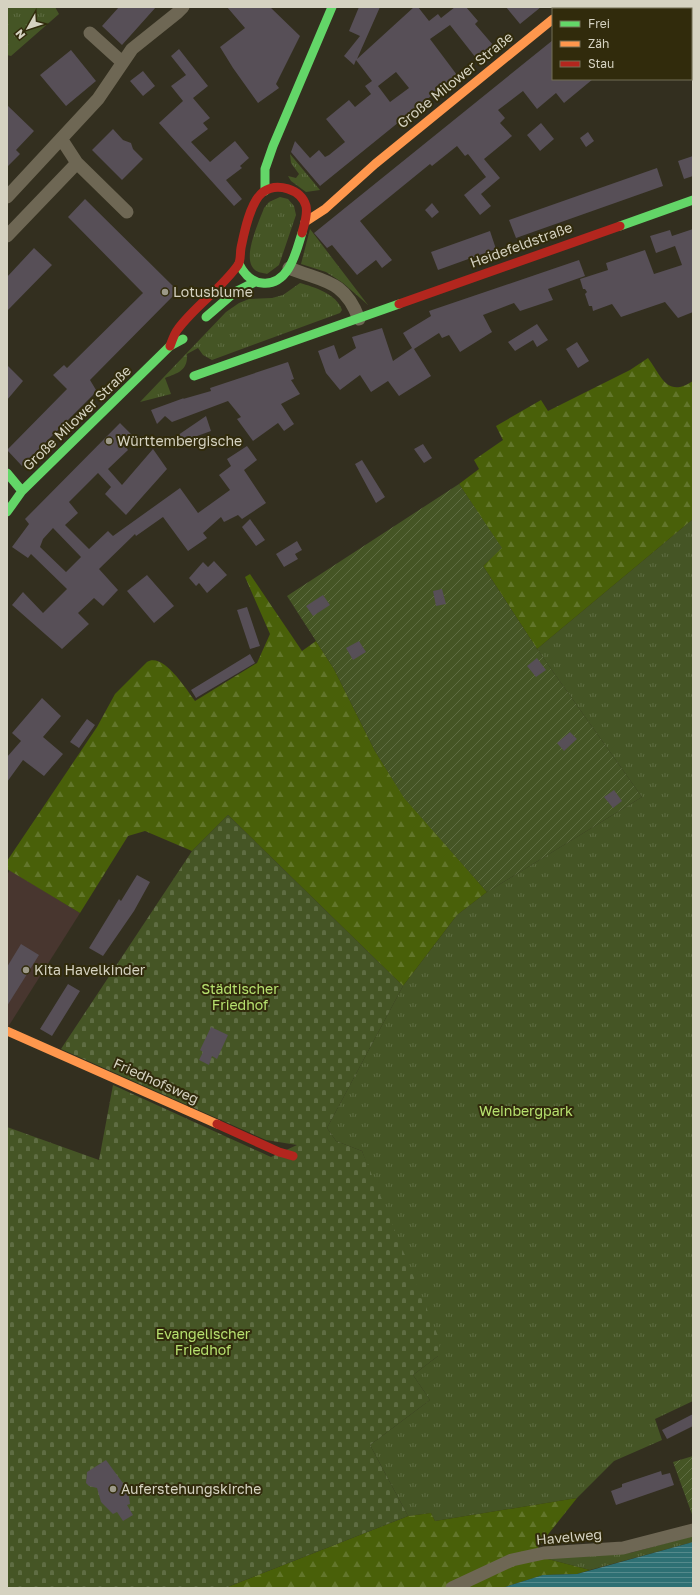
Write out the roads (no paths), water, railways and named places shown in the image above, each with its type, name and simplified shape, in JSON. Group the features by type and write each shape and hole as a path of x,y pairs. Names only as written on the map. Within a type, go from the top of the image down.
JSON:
{"main road":[{"path":"266,191 265,169 332,7"},
{"name":"Große Milower Straße","path":"305,222 325,208 375,164 552,20"},
{"path":"278,158 284,123"},
{"name":"Große Milower Straße","path":"303,200 320,198 375,164"},
{"path":"280,177 285,188 303,200 306,210 305,222 289,268 284,275 268,283 255,282 245,276 239,264 238,254 255,202 266,191 275,188 285,188"},
{"name":"Heidefeldstraße","path":"194,376 693,200"},
{"name":"Große Milower Straße","path":"170,346 177,330 239,264"},
{"path":"200,323 235,292 255,282"},
{"name":"Große Milower Straße","path":"7,512 22,491 170,346 190,333"},
{"path":"7,473 22,491"},
{"name":"Friedhofsweg","path":"7,1031 279,1152 293,1156"}],"street":[{"path":"7,197 62,140 98,99 132,49 178,14 183,7"},
{"path":"90,33 122,62"},
{"path":"62,140 77,163 127,212"},
{"path":"7,236 77,163"},
{"path":"289,268 328,282 340,288 354,306 359,319"},
{"name":"Havelweg","path":"452,1588 512,1560 544,1553 623,1548 693,1530"}],"water":[{"path":"693,1542 693,1588 502,1588 543,1575 577,1574"}],"place":[{"name":"Lotusblume","path":"165,292"},
{"name":"Württembergische","path":"109,441"},
{"name":"Kita Havelkinder","path":"26,970"},
{"name":"Auferstehungskirche","path":"113,1489"}],"park label":[{"name":"Städtischer Friedhof","path":"240,998"},
{"name":"Weinbergpark","path":"526,1111"},
{"name":"Evangelischer Friedhof","path":"203,1342"}]}
